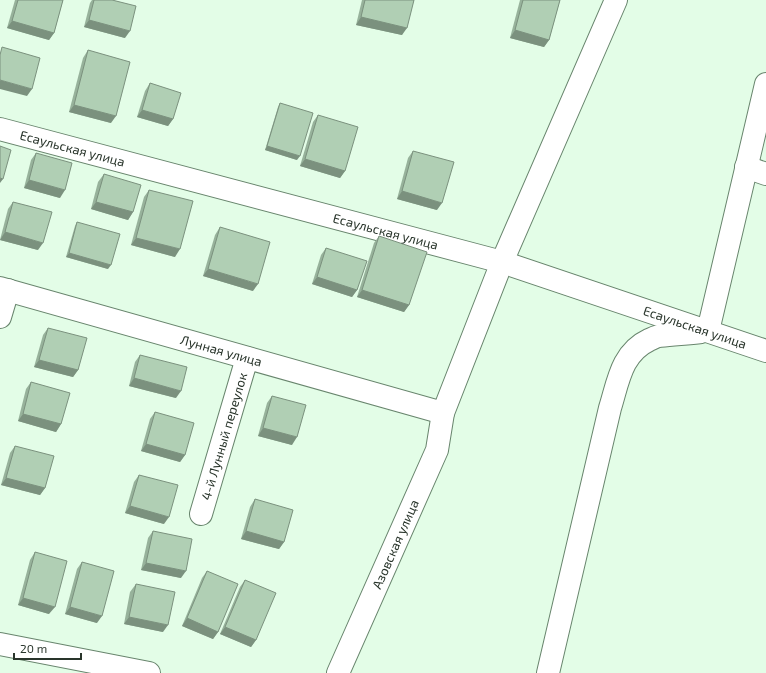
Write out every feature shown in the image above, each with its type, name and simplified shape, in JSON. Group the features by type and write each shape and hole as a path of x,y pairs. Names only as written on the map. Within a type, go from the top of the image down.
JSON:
{"street":[{"name":"Азовская улица","path":"338,673 437,450 443,413 502,262 616,0"},
{"path":"548,673 610,408 622,369 627,358 634,350 645,342 658,336 708,331 756,170 766,84"},
{"name":"Есаульская улица","path":"0,129 502,262 766,350"},
{"path":"0,317 4,289"},
{"name":"Лунная улица","path":"4,289 443,413"},
{"name":"4-й Лунный переулок","path":"201,514 247,358"},
{"path":"0,644 149,673"}],"building":[{"path":"18,0 63,0 54,33 12,21"},
{"path":"94,0 112,0 136,6 130,31 89,20"},
{"path":"365,0 414,0 407,28 361,17"},
{"path":"523,0 560,0 549,40 515,30"},
{"path":"2,47 40,58 32,89 0,80 0,55"},
{"path":"88,50 130,62 116,116 74,105"},
{"path":"150,83 181,93 173,119 142,110"},
{"path":"280,103 313,113 300,156 267,146"},
{"path":"318,115 358,127 345,171 305,159"},
{"path":"0,146 11,150 3,179 0,178"},
{"path":"413,151 454,162 442,203 402,191"},
{"path":"36,153 72,163 65,190 29,180"},
{"path":"104,174 141,185 133,212 96,202"},
{"path":"149,190 193,201 180,249 136,238"},
{"path":"13,202 52,212 43,243 5,232"},
{"path":"77,222 120,234 111,265 69,253"},
{"path":"220,227 270,242 258,284 208,269"},
{"path":"379,236 427,252 409,305 362,290"},
{"path":"326,248 367,261 357,290 317,277"},
{"path":"48,328 87,338 78,370 39,360"},
{"path":"140,355 187,367 181,391 134,378"},
{"path":"31,382 70,393 61,424 23,414"},
{"path":"272,396 306,405 297,437 263,428"},
{"path":"155,412 194,423 185,455 146,444"},
{"path":"15,446 54,456 45,488 6,478"},
{"path":"139,475 178,485 169,517 130,506"},
{"path":"255,499 293,510 284,542 246,531"},
{"path":"153,531 192,539 186,571 146,563"},
{"path":"35,552 67,561 55,607 23,598"},
{"path":"82,562 114,571 102,616 70,607"},
{"path":"207,571 238,584 218,632 187,618"},
{"path":"245,580 276,593 256,640 225,627"},
{"path":"136,584 175,592 168,625 129,617"}]}
